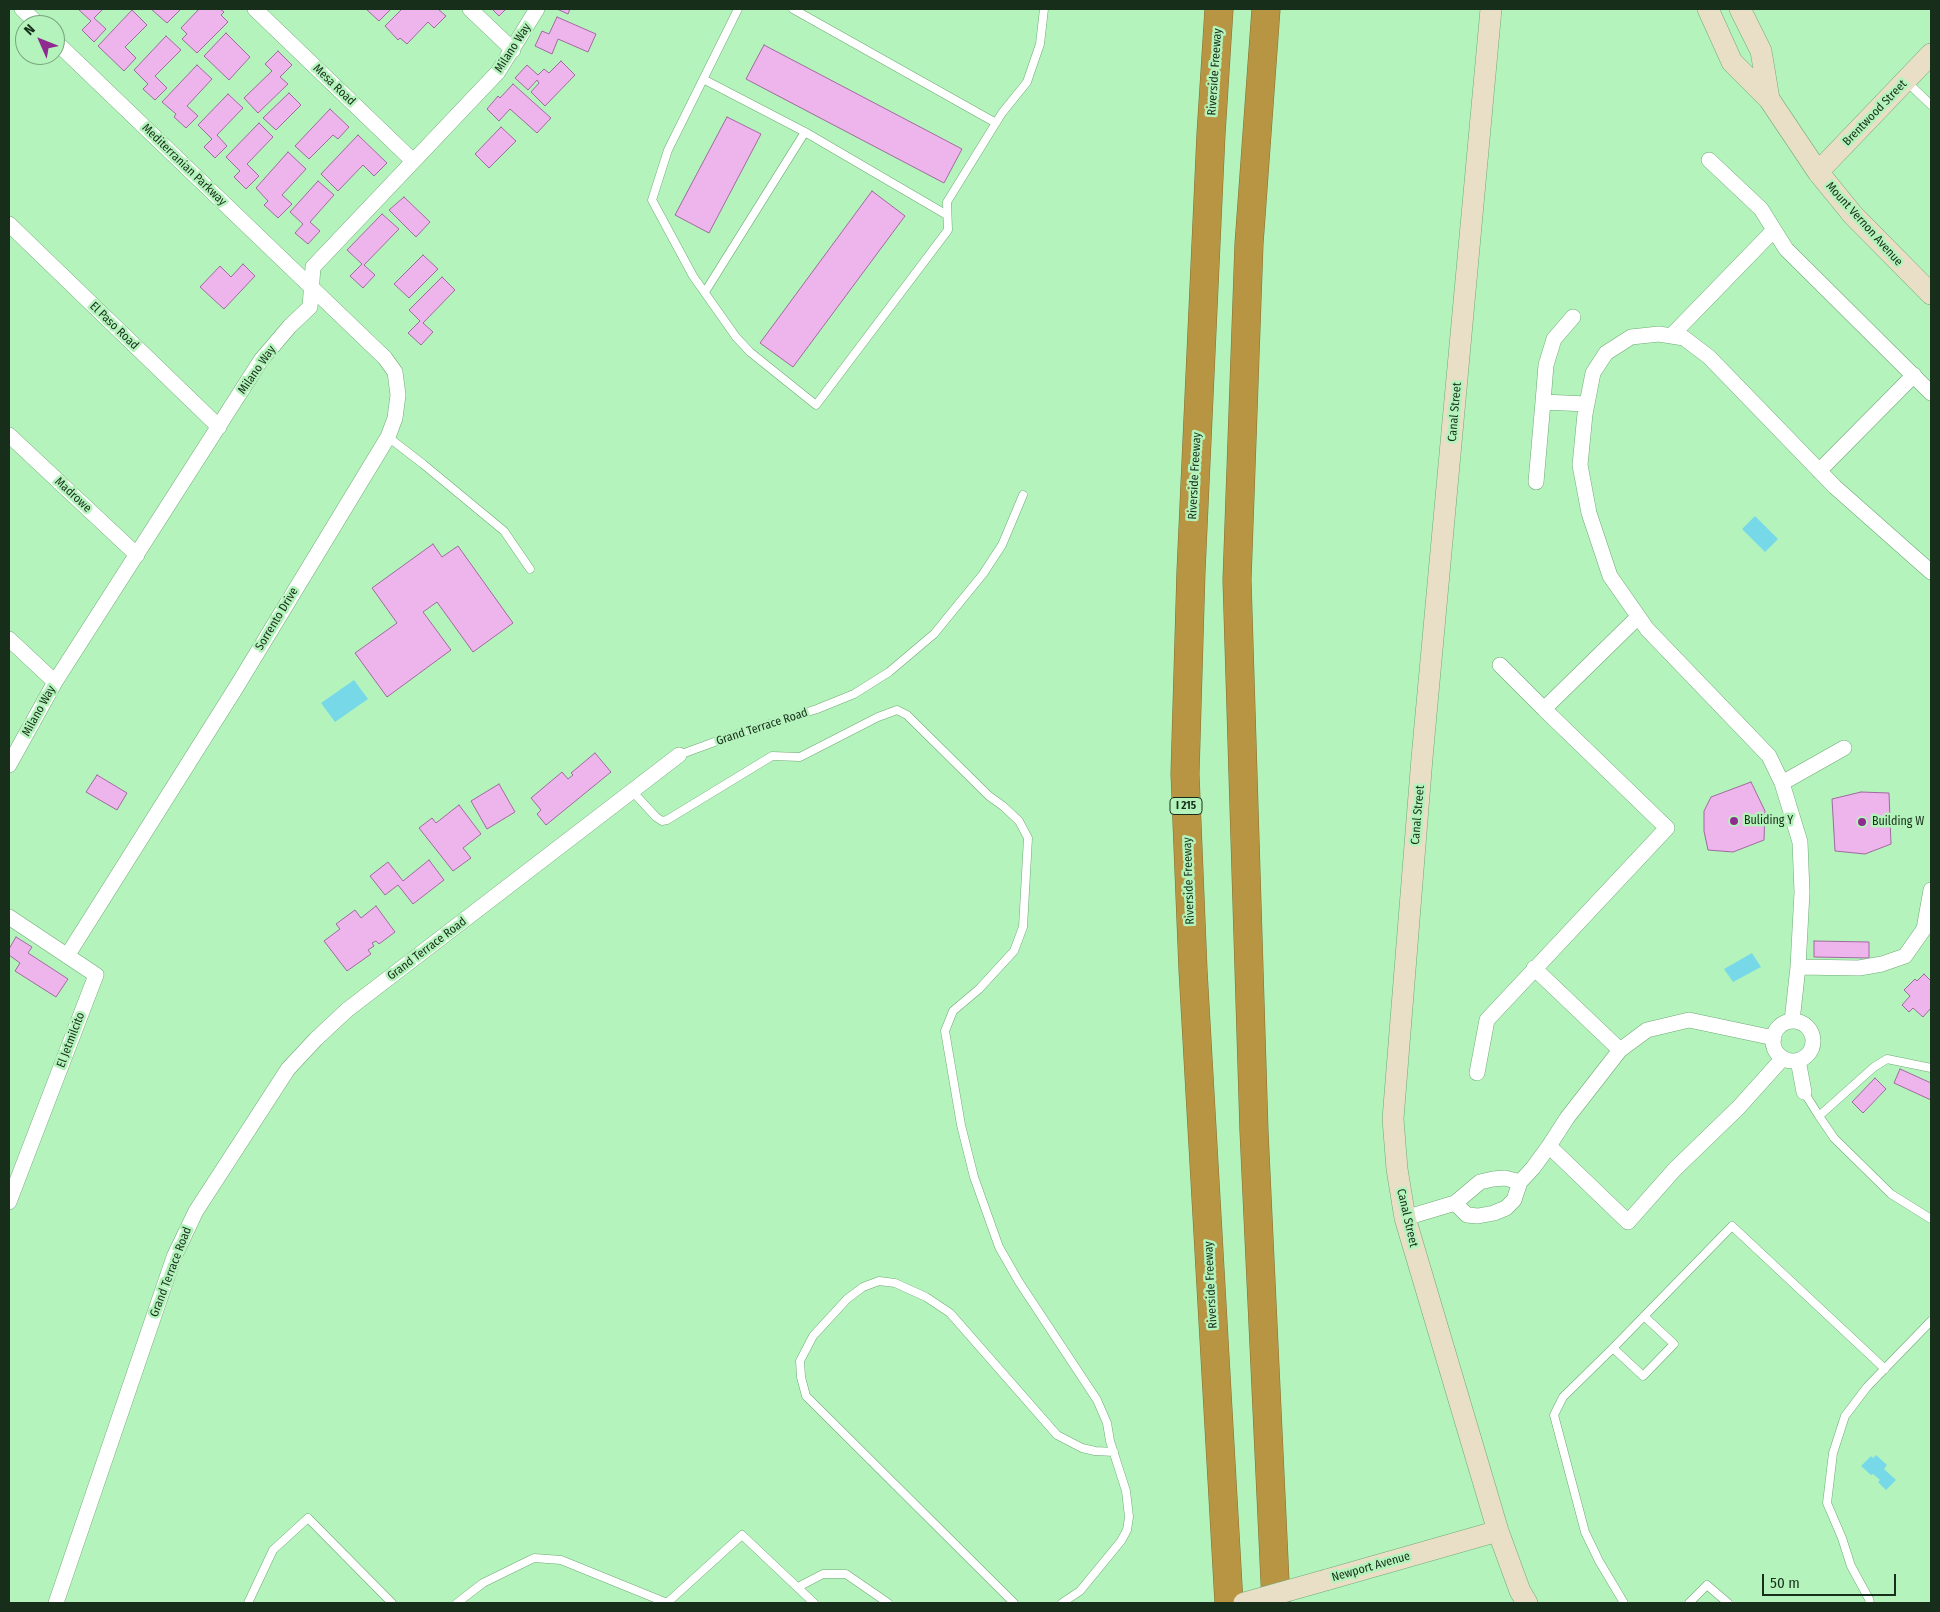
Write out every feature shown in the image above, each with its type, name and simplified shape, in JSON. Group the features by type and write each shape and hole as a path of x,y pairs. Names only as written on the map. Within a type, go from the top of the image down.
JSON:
{"highway":[{"name":"Riverside Freeway","path":"1220,9 1211,134 1192,541 1185,774 1194,980 1229,1603"},
{"path":"1266,9 1249,244 1237,580 1254,1131 1276,1603"}],"street":[{"name":"Mesa Road","path":"255,9 413,161"},
{"path":"470,9 513,50"},
{"name":"Milano Way","path":"9,764 55,682 262,360 290,326 310,307 313,266 498,72 536,9"},
{"name":"Canal Street","path":"1490,9 1396,1071 1394,1129 1397,1169 1405,1218 1498,1530 1520,1591 1527,1603"},
{"name":"Mount Vernon Avenue","path":"1708,9 1732,62 1769,99 1818,172 1853,215 1931,294"},
{"name":"Mount Vernon Avenue","path":"1740,9 1761,51 1769,99"},
{"name":"Mediterranian Parkway","path":"65,51 312,289"},
{"name":"Brentwood Street","path":"1818,172 1931,54"},
{"path":"1708,160 1761,209 1786,248 1931,392"},
{"name":"El Paso Road","path":"9,224 219,427"},
{"path":"1671,336 1774,231"},
{"name":"Sorrento Drive","path":"67,956 237,686 388,437 395,418 398,395 395,372 385,358 312,289"},
{"path":"1536,482 1546,365 1554,339 1573,317"},
{"path":"1792,1021 1798,967 1802,892 1800,842 1782,783 1769,756 1647,629 1610,576 1589,513 1580,465 1587,404 1593,373 1606,353 1631,337 1659,334 1684,338 1710,356 1820,471 1931,572"},
{"path":"1820,471 1914,375"},
{"path":"1543,402 1587,404"},
{"name":"Madrowe","path":"9,435 137,555"},
{"path":"1544,709 1638,617"},
{"path":"9,639 55,682"},
{"path":"1477,1073 1487,1020 1667,828 1500,665"},
{"path":"1782,783 1844,748"},
{"name":"Grand Terrace Road","path":"56,1603 174,1257 196,1211 288,1069 347,1010 679,755"},
{"path":"1798,967 1859,968 1882,964 1905,956 1924,929 1931,890"},
{"name":"El Jetmilcito","path":"9,917 96,976 9,1202"},
{"path":"1534,968 1620,1050"},
{"path":"1455,1203 1467,1215 1478,1216 1494,1213 1506,1208 1514,1200 1520,1182 1534,1168 1567,1118 1620,1050 1647,1030 1689,1020 1774,1038"},
{"path":"1792,1021 1804,1024 1812,1034 1812,1047 1809,1052 1798,1060 1783,1058 1775,1049 1774,1038 1780,1026 1792,1021"},
{"path":"1549,1146 1628,1222 1675,1169 1739,1106 1783,1058"},
{"path":"1798,1060 1804,1092"},
{"path":"1405,1218 1455,1203 1480,1182 1493,1178 1505,1178 1520,1182"},
{"name":"Newport Avenue","path":"1244,1603 1498,1530"}],"lane":[{"path":"738,9 668,150 652,200 693,276 736,338 750,352 816,405 948,230 947,202 996,123 1027,82 1040,44 1044,9"},
{"path":"793,9 996,123"},
{"path":"704,79 805,132 948,215"},
{"path":"1906,81 1931,105"},
{"path":"705,292 805,132"},
{"path":"388,437 504,531 530,569"},
{"name":"Grand Terrace Road","path":"679,755 728,737 817,709 854,694 889,672 934,634 983,574 1002,545 1023,495"},
{"path":"632,791 662,821 667,820 772,756 800,757 878,717 897,710 907,715 988,796 1003,806 1019,821 1028,838 1023,927 1014,951 979,990 953,1011 945,1031 961,1125 974,1177 998,1247 1097,1400 1107,1423 1126,1491 1129,1517 1127,1530 1121,1541 1080,1591 1062,1603"},
{"path":"1819,1116 1874,1067 1887,1059 1931,1068"},
{"path":"1804,1092 1834,1138 1891,1194 1931,1219"},
{"path":"1624,1603 1598,1561 1585,1532 1554,1415 1562,1397 1613,1348 1732,1226 1885,1369"},
{"path":"1014,1603 806,1396 801,1376 800,1361 813,1336 847,1299 863,1287 880,1281 895,1283 926,1297 950,1312 1057,1435 1082,1448 1114,1452"},
{"path":"1613,1348 1643,1376 1674,1344 1644,1316"},
{"path":"1870,1603 1870,1599 1851,1566 1842,1538 1827,1503 1833,1453 1845,1416 1867,1387 1931,1321"},
{"path":"248,1603 272,1550 308,1518 392,1603"},
{"path":"457,1603 483,1583 534,1558 561,1560 667,1603 742,1535 814,1603"},
{"path":"798,1587 823,1574 846,1574 888,1603"},
{"path":"1689,1603 1707,1585 1728,1603"}],"water":[{"path":"1755,516 1778,539 1765,552 1742,529"},
{"path":"354,680 368,699 335,722 321,703"},
{"path":"1752,953 1761,967 1733,982 1724,969"},
{"path":"1876,1455 1887,1465 1884,1469 1896,1480 1886,1490 1878,1482 1880,1480 1861,1466 1871,1456 1873,1458"}],"building":[{"path":"78,9 103,9 94,18 106,29 94,42 82,30 91,21"},
{"path":"151,9 181,9 167,23"},
{"path":"199,9 220,9 224,12 221,15 228,22 197,53 182,39 187,34 181,28"},
{"path":"366,9 391,9 379,21"},
{"path":"402,9 438,9 446,16 434,28 428,22 407,44 400,38 398,40 385,26"},
{"path":"492,9 506,9 499,16"},
{"path":"557,9 570,9 568,14"},
{"path":"132,10 147,25 125,47 136,58 124,71 98,46"},
{"path":"557,17 596,34 588,52 558,39 552,54 535,46 542,31 549,34"},
{"path":"226,33 250,57 229,80 204,56"},
{"path":"166,36 181,50 155,76 167,88 155,100 143,89 148,84 134,70"},
{"path":"764,45 962,149 944,183 746,79"},
{"path":"278,51 292,65 280,77 288,84 258,113 244,98 272,71 265,64"},
{"path":"561,61 575,75 545,106 531,92 539,83 537,80 528,90 515,78 527,65 538,75 544,69 549,73"},
{"path":"197,65 212,79 187,106 198,116 186,128 174,117 176,114 162,102"},
{"path":"513,84 551,118 537,133 510,109 499,121 487,109 498,96 500,98"},
{"path":"289,93 301,105 276,130 263,118"},
{"path":"228,94 243,108 217,135 227,146 215,158 204,147 212,139 198,125"},
{"path":"330,109 349,127 338,139 333,135 309,159 295,146"},
{"path":"727,117 761,134 709,233 675,215"},
{"path":"259,123 273,137 247,164 259,176 246,189 234,177 240,171 226,157"},
{"path":"501,127 516,141 489,168 475,154"},
{"path":"358,135 387,163 374,176 363,165 338,191 321,174"},
{"path":"288,152 306,169 282,195 292,204 278,218 264,205 268,201 256,188"},
{"path":"318,181 334,195 310,222 320,231 308,244 295,233 303,224 290,212"},
{"path":"872,191 905,216 793,367 760,343"},
{"path":"404,197 430,222 416,237 389,210"},
{"path":"382,214 399,229 364,265 375,275 363,288 350,276 362,264 347,250"},
{"path":"423,255 438,269 409,298 394,284"},
{"path":"243,264 255,276 224,309 200,287 220,266 231,277"},
{"path":"442,277 455,290 423,323 433,332 421,345 408,333 420,321 409,310"},
{"path":"433,544 442,557 458,546 513,623 473,652 437,602 423,612 451,650 387,697 355,653 397,623 372,588"},
{"path":"595,753 611,772 546,825 537,814 541,810 531,798 562,772 568,779 573,775 571,773"},
{"path":"97,775 127,793 117,810 86,792"},
{"name":"Buliding Y","path":"1751,782 1765,811 1764,840 1733,852 1708,850 1704,831 1704,811 1711,797"},
{"path":"499,784 515,812 487,829 471,801"},
{"name":"Building W","path":"1861,792 1889,793 1891,844 1865,854 1835,851 1832,799"},
{"path":"459,805 481,834 463,848 471,858 453,871 419,828 432,818 436,823"},
{"path":"429,860 444,880 413,904 398,885 385,895 370,876 388,862 403,881"},
{"path":"376,906 395,932 379,944 376,941 372,943 374,946 368,950 371,954 347,971 324,941 340,929 336,924 355,910 361,918"},
{"path":"16,937 32,947 28,953 68,979 56,997 15,971 20,963 9,955 9,949"},
{"path":"1814,941 1869,942 1869,958 1814,957"},
{"path":"1924,974 1931,981 1931,1008 1923,1017 1913,1008 1909,1012 1902,1005 1910,996 1904,990 1915,979 1917,981"},
{"path":"1900,1069 1931,1083 1931,1100 1894,1083"},
{"path":"1875,1078 1886,1089 1863,1113 1852,1102"}],"place":[{"name":"Buliding Y","path":"1734,821"},
{"name":"Building W","path":"1862,822"}]}
